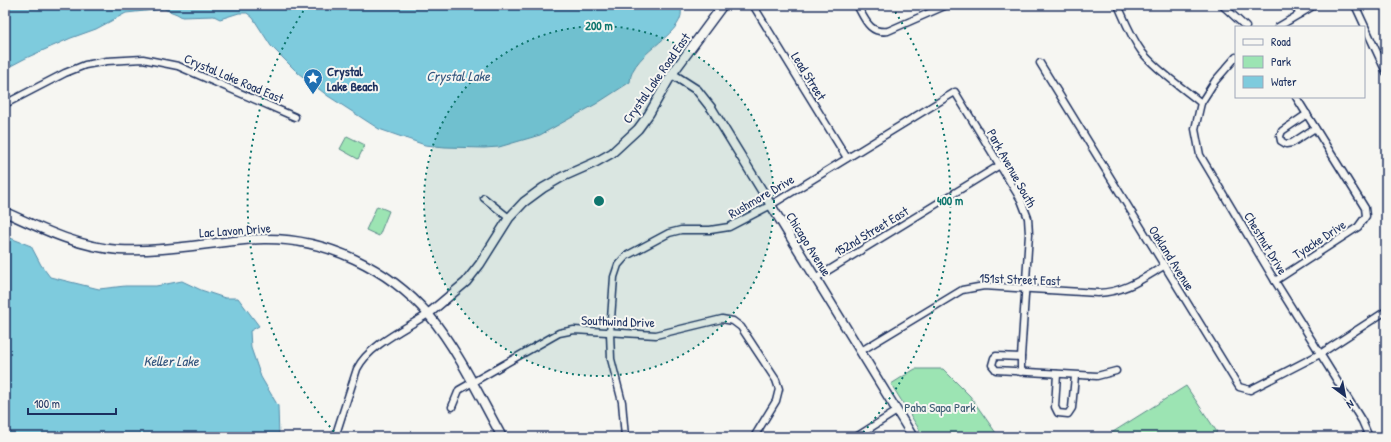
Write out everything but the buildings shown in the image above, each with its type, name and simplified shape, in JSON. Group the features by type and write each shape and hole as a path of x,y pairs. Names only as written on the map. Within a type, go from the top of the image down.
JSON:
{"street":[{"name":"Crystal Lake Road East","path":"428,314 466,282 480,264 509,218 524,202 543,188 562,177 612,153 627,140 649,114 672,74 723,5"},
{"name":"Lead Street","path":"753,5 847,158"},
{"path":"857,5 869,26 880,32 892,30 946,5"},
{"path":"1118,5 1131,36 1143,53 1155,65 1201,102"},
{"path":"1222,5 1245,26"},
{"path":"1294,5 1300,14"},
{"path":"1280,26 1315,5"},
{"path":"1355,5 1365,26"},
{"path":"1365,27 1386,72"},
{"name":"Crystal Lake Road East","path":"5,104 65,73 86,65 107,61 142,59 178,66 295,117"},
{"name":"Chestnut Drive","path":"1235,59 1215,80 1201,102 1195,129 1200,155 1275,281 1362,421 1369,437"},
{"name":"Oakland Avenue","path":"1040,63 1238,387 1250,390 1320,354 1386,311"},
{"name":"Chicago Avenue","path":"672,74 696,90 712,109 913,437"},
{"name":"Rushmore Drive","path":"625,437 622,402 611,358 610,333 614,277 618,265 626,256 669,232 681,230 710,230 729,227 771,205 955,92"},
{"name":"Park Avenue South","path":"955,92 1021,200 1028,218 1029,234 1021,372"},
{"name":"Tyacke Drive","path":"1275,281 1358,227 1366,216 1366,208 1297,98"},
{"path":"1307,114 1282,131 1280,136 1282,141 1286,144 1292,143 1315,128"},
{"name":"152nd Street East","path":"816,278 1000,165"},
{"path":"484,198 509,218"},
{"name":"Lac Lavon Drive","path":"5,212 69,240 118,250 145,250 264,238 294,241 324,247 353,258 381,273 407,293 428,314 448,341 502,437"},
{"name":"151st Street East","path":"861,351 962,290 984,286 1098,294 1111,293 1130,287 1164,266"},
{"path":"335,437 356,369 361,360 371,350 428,314"},
{"name":"Southwind Drive","path":"452,407 459,390 559,333 574,330 610,333 656,334 722,319 733,321 741,327 776,380 779,389 776,401 754,437"},
{"path":"1021,357 996,356 992,362 996,370 1075,376 1098,376 1116,371"},
{"path":"1057,374 1055,407 1058,413 1068,414 1072,408 1075,376"},
{"path":"856,437 897,411"}],"green space":[{"path":"347,136 365,145 358,159 340,149"},
{"path":"377,206 389,211 379,236 366,230"},
{"name":"Paha Sapa Park","path":"915,369 943,369 970,396 996,433 1028,435 1030,437 924,437 891,384"},
{"path":"1186,386 1217,432 1210,437 1105,437"}],"water":[{"name":"Crystal Lake","path":"5,5 680,5 681,15 677,25 669,34 640,61 633,71 630,82 596,104 540,135 499,147 484,148 425,145 379,129 328,96 298,73 271,46 253,18 247,13 239,13 220,19 214,16 182,17 164,9 126,13 96,29 71,38 5,69"},
{"name":"Keller Lake","path":"5,236 31,246 41,265 50,277 99,289 125,286 156,286 182,281 201,290 225,298 238,298 259,326 250,331 251,348 261,377 278,406 279,437 5,437"}],"place":[{"name":"Crystal Lake Beach","path":"313,95"}]}
